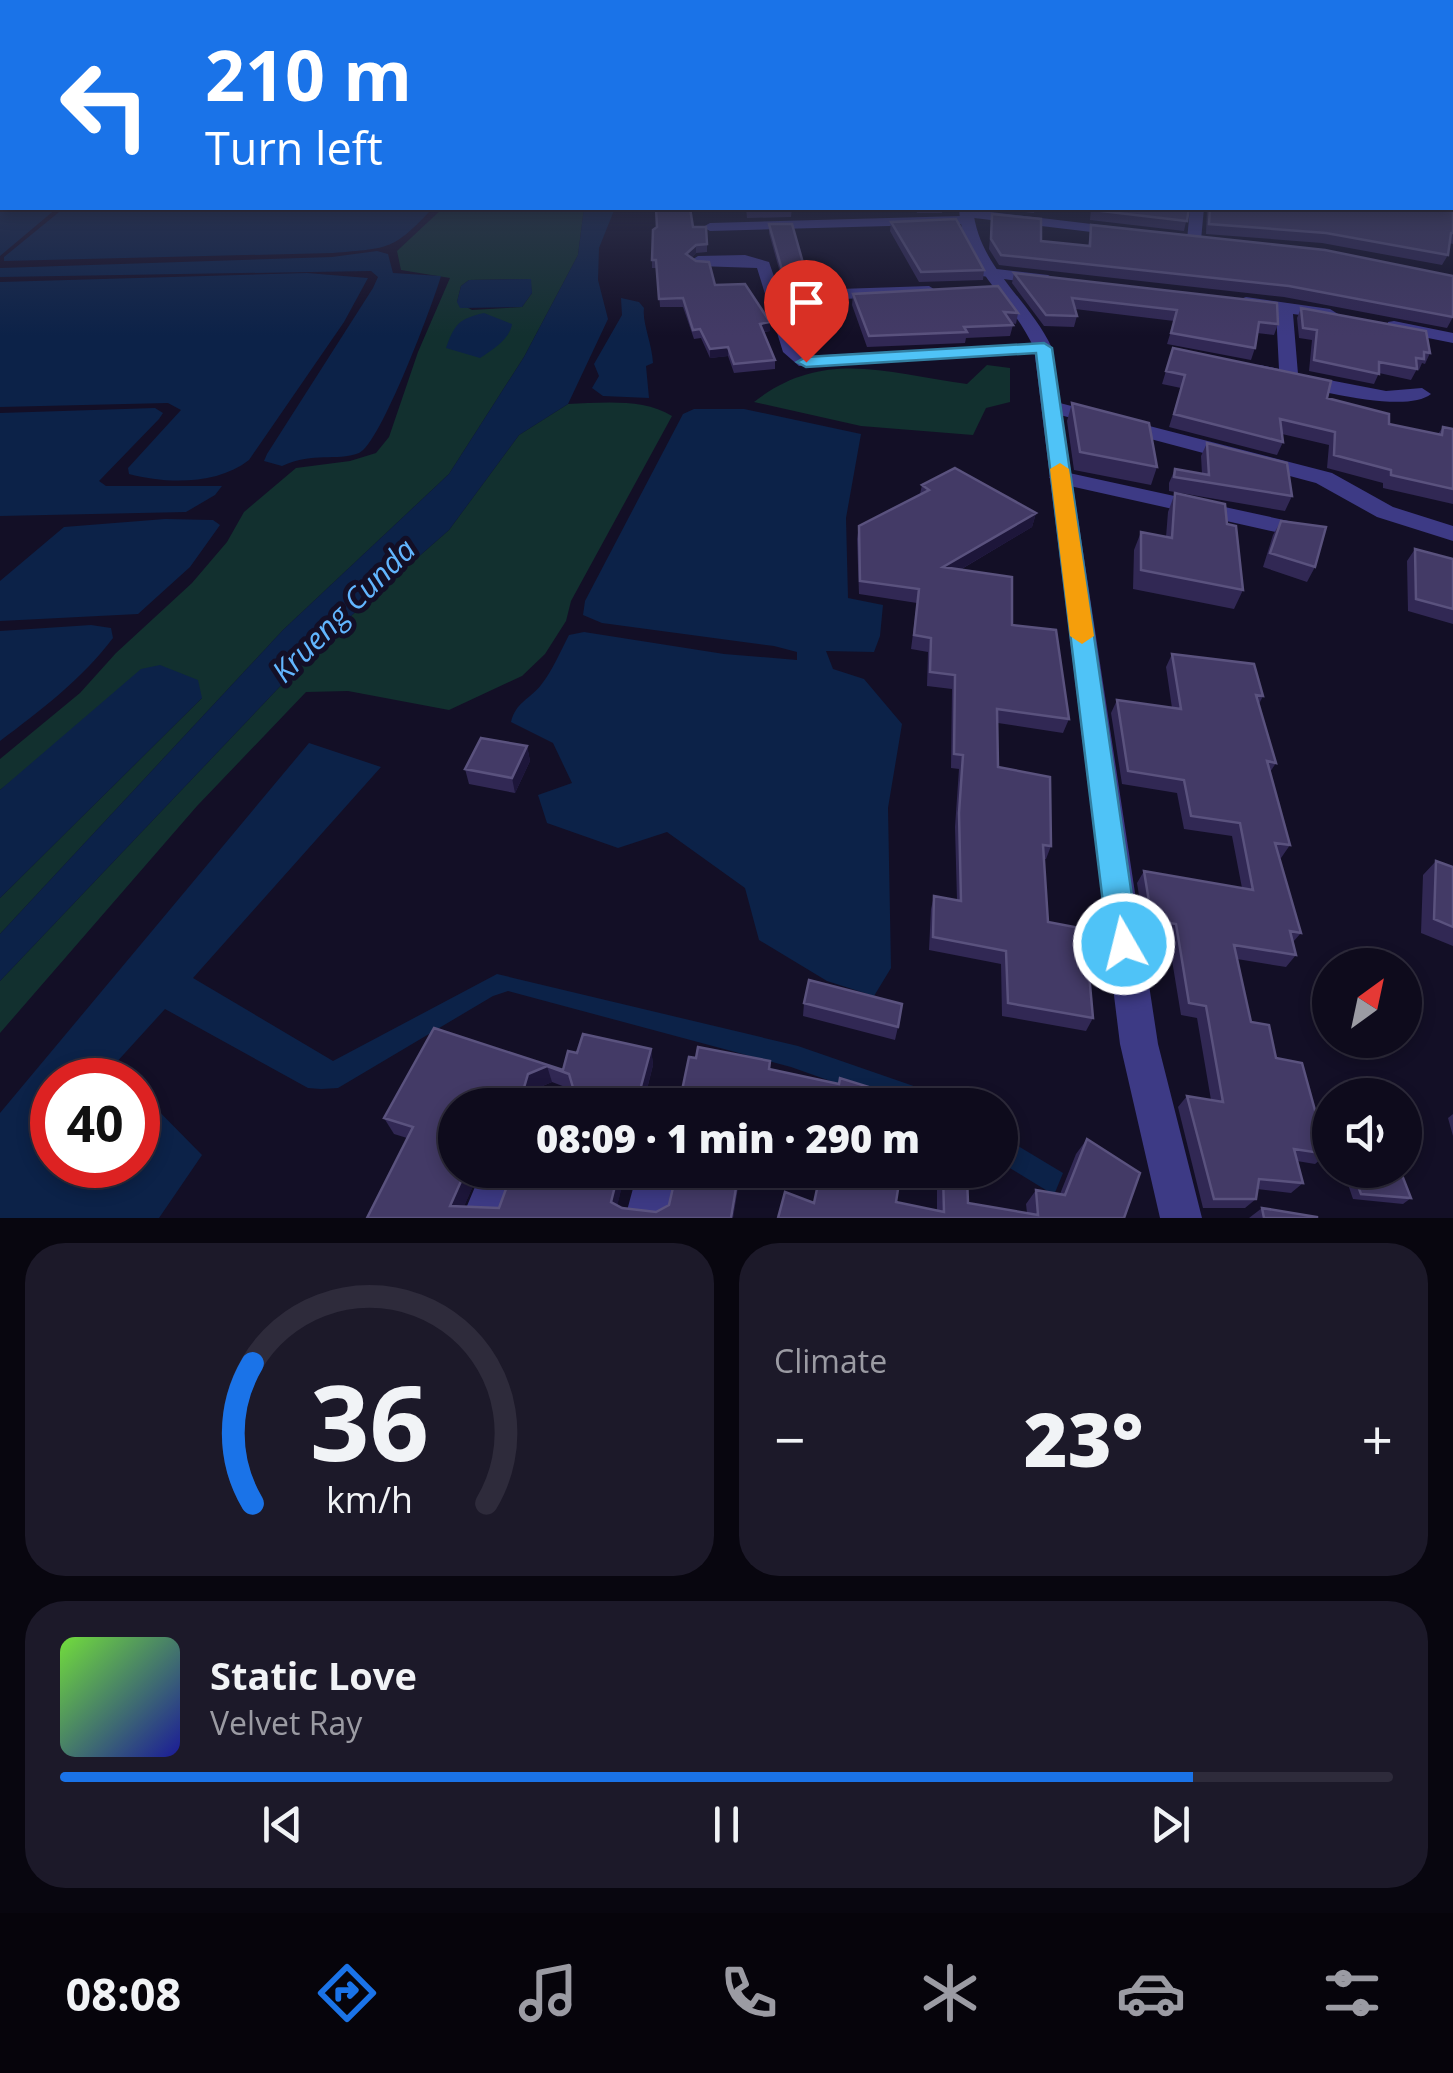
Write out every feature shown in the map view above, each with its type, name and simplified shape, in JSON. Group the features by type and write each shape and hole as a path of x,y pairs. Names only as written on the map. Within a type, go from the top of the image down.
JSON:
{"street":[{"path":"710,227 800,223"},
{"path":"969,223 989,284 1036,330 1044,348 1139,1044 1181,1218"},
{"path":"1042,223 1137,234"},
{"path":"1194,240 1196,223"},
{"path":"1175,238 1212,242"},
{"path":"698,262 745,260 764,265 792,352 806,362 1044,348"},
{"path":"989,284 1067,282"},
{"path":"772,296 942,290"},
{"path":"1225,300 1341,316"},
{"path":"1284,306 1289,376"},
{"path":"1376,323 1453,338"},
{"path":"1237,366 1386,397 1422,394"},
{"path":"1052,407 1324,478 1385,512 1453,534"},
{"path":"1060,476 1307,532"},
{"path":"483,1218 495,1188"},
{"path":"646,1218 654,1188"}],"green space":[{"path":"427,223 582,223 578,255 524,357 449,474 283,630 0,934 0,898 202,698 17,777 0,790 0,759 80,693 116,653 192,583 227,542 244,512 296,468 350,461 376,453 389,437 418,352 450,278 401,270 397,251","holes":["530,279 532,293 522,307 472,310 457,302 461,286 469,280"]},
{"path":"987,365 1010,368 1010,402 986,408 973,435 861,426 754,402 780,385 832,369 884,371 967,384"},
{"path":"568,404 635,404 672,416 545,654 522,676 449,710 348,691 306,692 197,806 0,1033 0,981 327,637 449,530 519,435"}],"water":[{"path":"0,223 39,223 0,256"},
{"path":"46,223 418,223 380,248 333,253 4,261"},
{"name":"Krueng Cunda","path":"582,223 609,223 599,248 598,280 608,319 568,404 519,435 449,530 327,637 0,981 0,934 283,630 449,474 524,357 578,255"},
{"path":"377,251 388,254 393,273 441,276 405,372 380,426 359,453 305,459 282,466 264,461 373,288 378,277 371,271 0,277 0,268 332,257"},
{"path":"307,273 368,278 344,322 249,460 236,468 191,480 159,480 129,474 128,468 181,410 168,403 0,407 0,282"},
{"path":"531,279 532,293 522,307 460,308 457,302 461,286 469,280"},
{"path":"621,298 639,302 644,308 653,363 646,366 649,398 603,396 592,388 599,376 594,364 622,315"},
{"path":"484,313 512,324 500,344 480,358 446,348 459,324"},
{"path":"155,408 163,413 159,419 99,481 106,486 222,486 215,495 186,512 0,516 0,413"},
{"path":"694,409 744,409 861,434 846,518 848,598 883,605 880,636 874,652 826,651 833,669 864,679 902,724 888,808 891,968 874,996 827,981 759,940 745,888 667,832 618,848 547,823 538,795 572,783 553,743 511,722 520,705 553,667 569,635 584,632 724,654 797,660 797,652 774,646 602,623 583,615 585,601 683,414"},
{"path":"165,519 213,520 220,525 190,567 138,614 0,621 0,581 64,527"},
{"path":"91,625 111,628 113,638 74,681 0,741 0,631"},
{"path":"160,665 198,680 202,698 0,898 0,790 141,669"},
{"path":"309,743 381,767 193,978 333,1061 497,974 798,1046 919,1088 850,1088 791,1067 508,991 493,996 338,1088 308,1088 165,1009 120,1058 46,1058"},
{"path":"30,1077 30,1188 160,1188 160,1112 202,1155 159,1218 0,1218 0,1113"},
{"path":"1018,1146 1063,1173 1054,1195 1018,1173"}],"building":[{"path":"657,223 706,227 707,244 696,245 686,254 696,261 709,262 715,285 745,284 770,322 760,324 775,360 734,364 728,347 710,349 700,329 693,330 683,298 659,299 656,260 652,260 653,230"},
{"path":"892,223 958,223 984,270 921,272"},
{"path":"992,223 1041,223 1041,241 1090,246 1091,225 1325,250 1453,276 1453,317 1289,286 1001,255 991,239"},
{"path":"1453,223 1453,233 1448,255 1326,233 1209,224"},
{"path":"769,224 792,224 807,277 784,277"},
{"path":"1014,273 1277,303 1278,324 1259,322 1255,348 1171,333 1177,310 1072,298 1077,316 1046,315"},
{"path":"998,286 1018,313 1004,312 1013,325 964,327 967,332 869,336 853,294"},
{"path":"1301,308 1426,331 1430,353 1424,352 1424,359 1416,358 1417,369 1379,362 1379,374 1314,360 1317,330 1303,328"},
{"path":"1173,348 1331,381 1327,398 1389,414 1389,424 1442,435 1443,427 1453,429 1453,489 1391,475 1391,470 1334,455 1335,432 1280,419 1283,442 1174,414 1185,375 1166,371"},
{"path":"1072,403 1149,423 1157,467 1080,452"},
{"path":"1207,443 1287,463 1292,496 1174,477 1175,469 1209,475"},
{"path":"955,468 1036,513 943,567 1012,577 1012,625 1056,630 1069,719 997,709 998,767 1050,777 1051,846 1043,845 1048,922 1085,929 1093,1018 1008,1003 1006,951 933,937 934,896 961,901 959,813 963,755 954,754 955,675 930,672 931,638 914,635 919,589 860,581 859,526 929,490 922,485"},
{"path":"1175,493 1225,504 1227,524 1236,526 1243,590 1141,570 1141,532 1172,538"},
{"path":"1281,521 1326,527 1315,567 1270,553"},
{"path":"1415,549 1453,559 1453,609 1416,599"},
{"path":"1172,654 1254,664 1263,696 1256,695 1276,763 1267,761 1290,845 1275,843 1301,933 1290,931 1296,955 1234,945 1251,1022 1269,1025 1276,1058 1302,1063 1312,1099 1312,1152 1294,1149 1303,1183 1259,1179 1256,1199 1214,1199 1187,1096 1223,1102 1206,1006 1189,1003 1176,924 1152,920 1144,871 1253,890 1240,823 1191,816 1184,780 1128,771 1117,700 1181,709"},
{"path":"481,738 527,746 512,778 465,769"},
{"path":"1436,861 1453,867 1453,927 1434,919"},
{"path":"809,980 902,1004 898,1027 804,1003"},
{"path":"434,1028 563,1070 568,1051 577,1053 583,1034 651,1049 641,1088 573,1088 569,1074 547,1066 528,1074 524,1088 438,1088 438,1188 458,1188 450,1206 499,1208 506,1188 614,1188 611,1202 622,1208 656,1212 669,1205 673,1188 736,1188 731,1218 367,1218 413,1127 384,1118"},
{"path":"698,1047 770,1061 769,1069 839,1084 840,1078 872,1088 683,1088 689,1057 696,1058"},
{"path":"1087,1139 1140,1173 1124,1218 778,1218 785,1192 814,1203 817,1188 898,1188 896,1202 944,1212 943,1188 967,1188 968,1203 1038,1215 1036,1190 1065,1195"},
{"path":"1359,1188 1407,1188 1411,1198 1361,1194"},
{"path":"1262,1208 1317,1217 1317,1218 1264,1218"}],"slow traffic":[{"path":"1060,469 1082,636"}],"route":[{"path":"806,362 1044,348 1124,944"}]}
